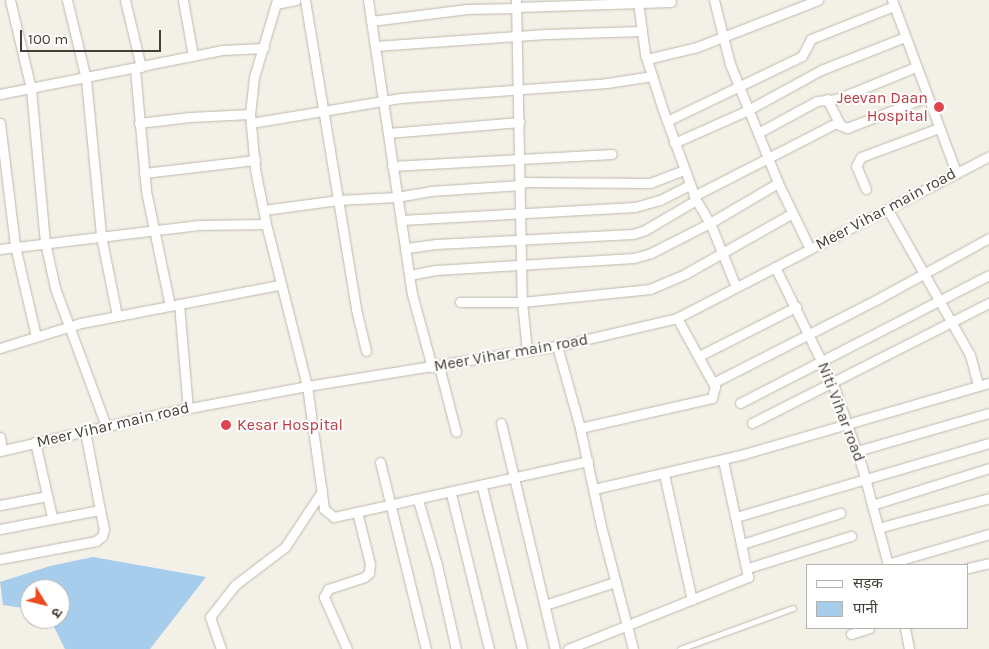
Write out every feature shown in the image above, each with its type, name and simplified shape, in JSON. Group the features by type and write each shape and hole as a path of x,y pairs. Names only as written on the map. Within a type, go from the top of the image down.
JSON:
{"street":[{"path":"10,0 31,89 45,242 55,288 106,426"},
{"path":"67,0 86,79 101,236 116,315"},
{"path":"125,0 138,68 144,173 152,231 174,305 188,408"},
{"path":"183,0 193,56"},
{"path":"296,0 277,2 254,78 251,119 255,160 266,224 279,285 306,386 322,491 328,514 334,517 451,494 588,461"},
{"path":"305,0 356,309 366,351"},
{"path":"368,0 392,166 407,248 412,294 456,432"},
{"path":"647,59 724,37 818,0"},
{"path":"718,1 724,37 738,85 791,214 810,249"},
{"path":"638,2 647,59 666,121 695,198 710,223 736,287"},
{"path":"371,21 467,8 517,5 671,2"},
{"path":"666,121 802,56 811,39 893,3 956,172"},
{"path":"517,5 520,89 522,302 527,351"},
{"path":"375,46 517,36 642,31"},
{"path":"674,143 748,110 820,70 905,37"},
{"path":"0,94 86,79 222,50 264,48"},
{"path":"758,133 817,101 837,99 916,67"},
{"path":"140,123 251,119 324,111 382,101 608,83 652,76"},
{"path":"827,99 838,122 847,128 927,97"},
{"path":"388,133 520,122"},
{"path":"407,248 522,239 633,234 645,230 695,198 838,122"},
{"path":"0,123 15,246 36,336"},
{"path":"866,189 856,166 861,157 939,128"},
{"path":"392,166 521,157 612,154"},
{"name":"Meer Vihar main road","path":"1,450 188,408 306,386 436,367 557,346 677,318 989,156"},
{"path":"144,173 255,160"},
{"path":"264,210 338,200 397,197 430,191 521,183 650,183 684,170"},
{"path":"410,275 436,270 634,258 651,253 710,223 778,183"},
{"path":"401,220 634,207 660,200 690,185"},
{"path":"888,210 922,274 940,300 970,355 978,385"},
{"path":"460,302 522,302 650,290 722,253 791,214"},
{"path":"0,249 45,242 200,225 266,224"},
{"path":"713,383 989,238"},
{"name":"Niti Vihar road","path":"776,267 833,384 866,479 887,564"},
{"path":"740,402 822,362 989,275"},
{"path":"0,348 69,326 116,315 279,285"},
{"path":"752,423 833,384 989,303"},
{"path":"699,356 796,307"},
{"path":"580,428 707,401 715,393 713,383 677,318"},
{"path":"557,346 580,428 633,649"},
{"path":"594,489 723,460 989,383"},
{"path":"857,451 989,413"},
{"path":"501,423 556,649"},
{"path":"0,559 96,541 102,536 104,529 85,431"},
{"path":"0,437 1,450"},
{"path":"35,442 52,517"},
{"path":"736,517 989,443"},
{"path":"568,649 629,627 748,577 748,568 723,460"},
{"path":"380,462 426,649"},
{"path":"872,505 989,468"},
{"path":"664,474 692,600"},
{"path":"482,487 522,649"},
{"path":"221,649 210,617 235,585 285,548 322,491"},
{"path":"451,494 489,649"},
{"path":"0,505 47,496"},
{"path":"878,528 989,498"},
{"path":"418,500 437,565 456,649"},
{"path":"0,529 52,517 100,510"},
{"path":"347,649 324,597 328,589 369,573 370,564 357,512"},
{"path":"742,544 840,512"},
{"path":"890,564 989,534"},
{"path":"748,568 852,536"},
{"path":"969,568 989,563"},
{"path":"545,605 616,582"},
{"path":"851,634 866,629"},
{"path":"905,629 909,649"}],"lane":[{"path":"680,649 793,608"}],"water":[{"path":"93,557 206,577 150,649 65,649 55,629 70,629 70,579 20,579 20,608 3,605 0,582 50,566"}],"place":[{"name":"Jeevan Daan Hospital","path":"939,107"},
{"name":"Kesar Hospital","path":"226,425"}]}
